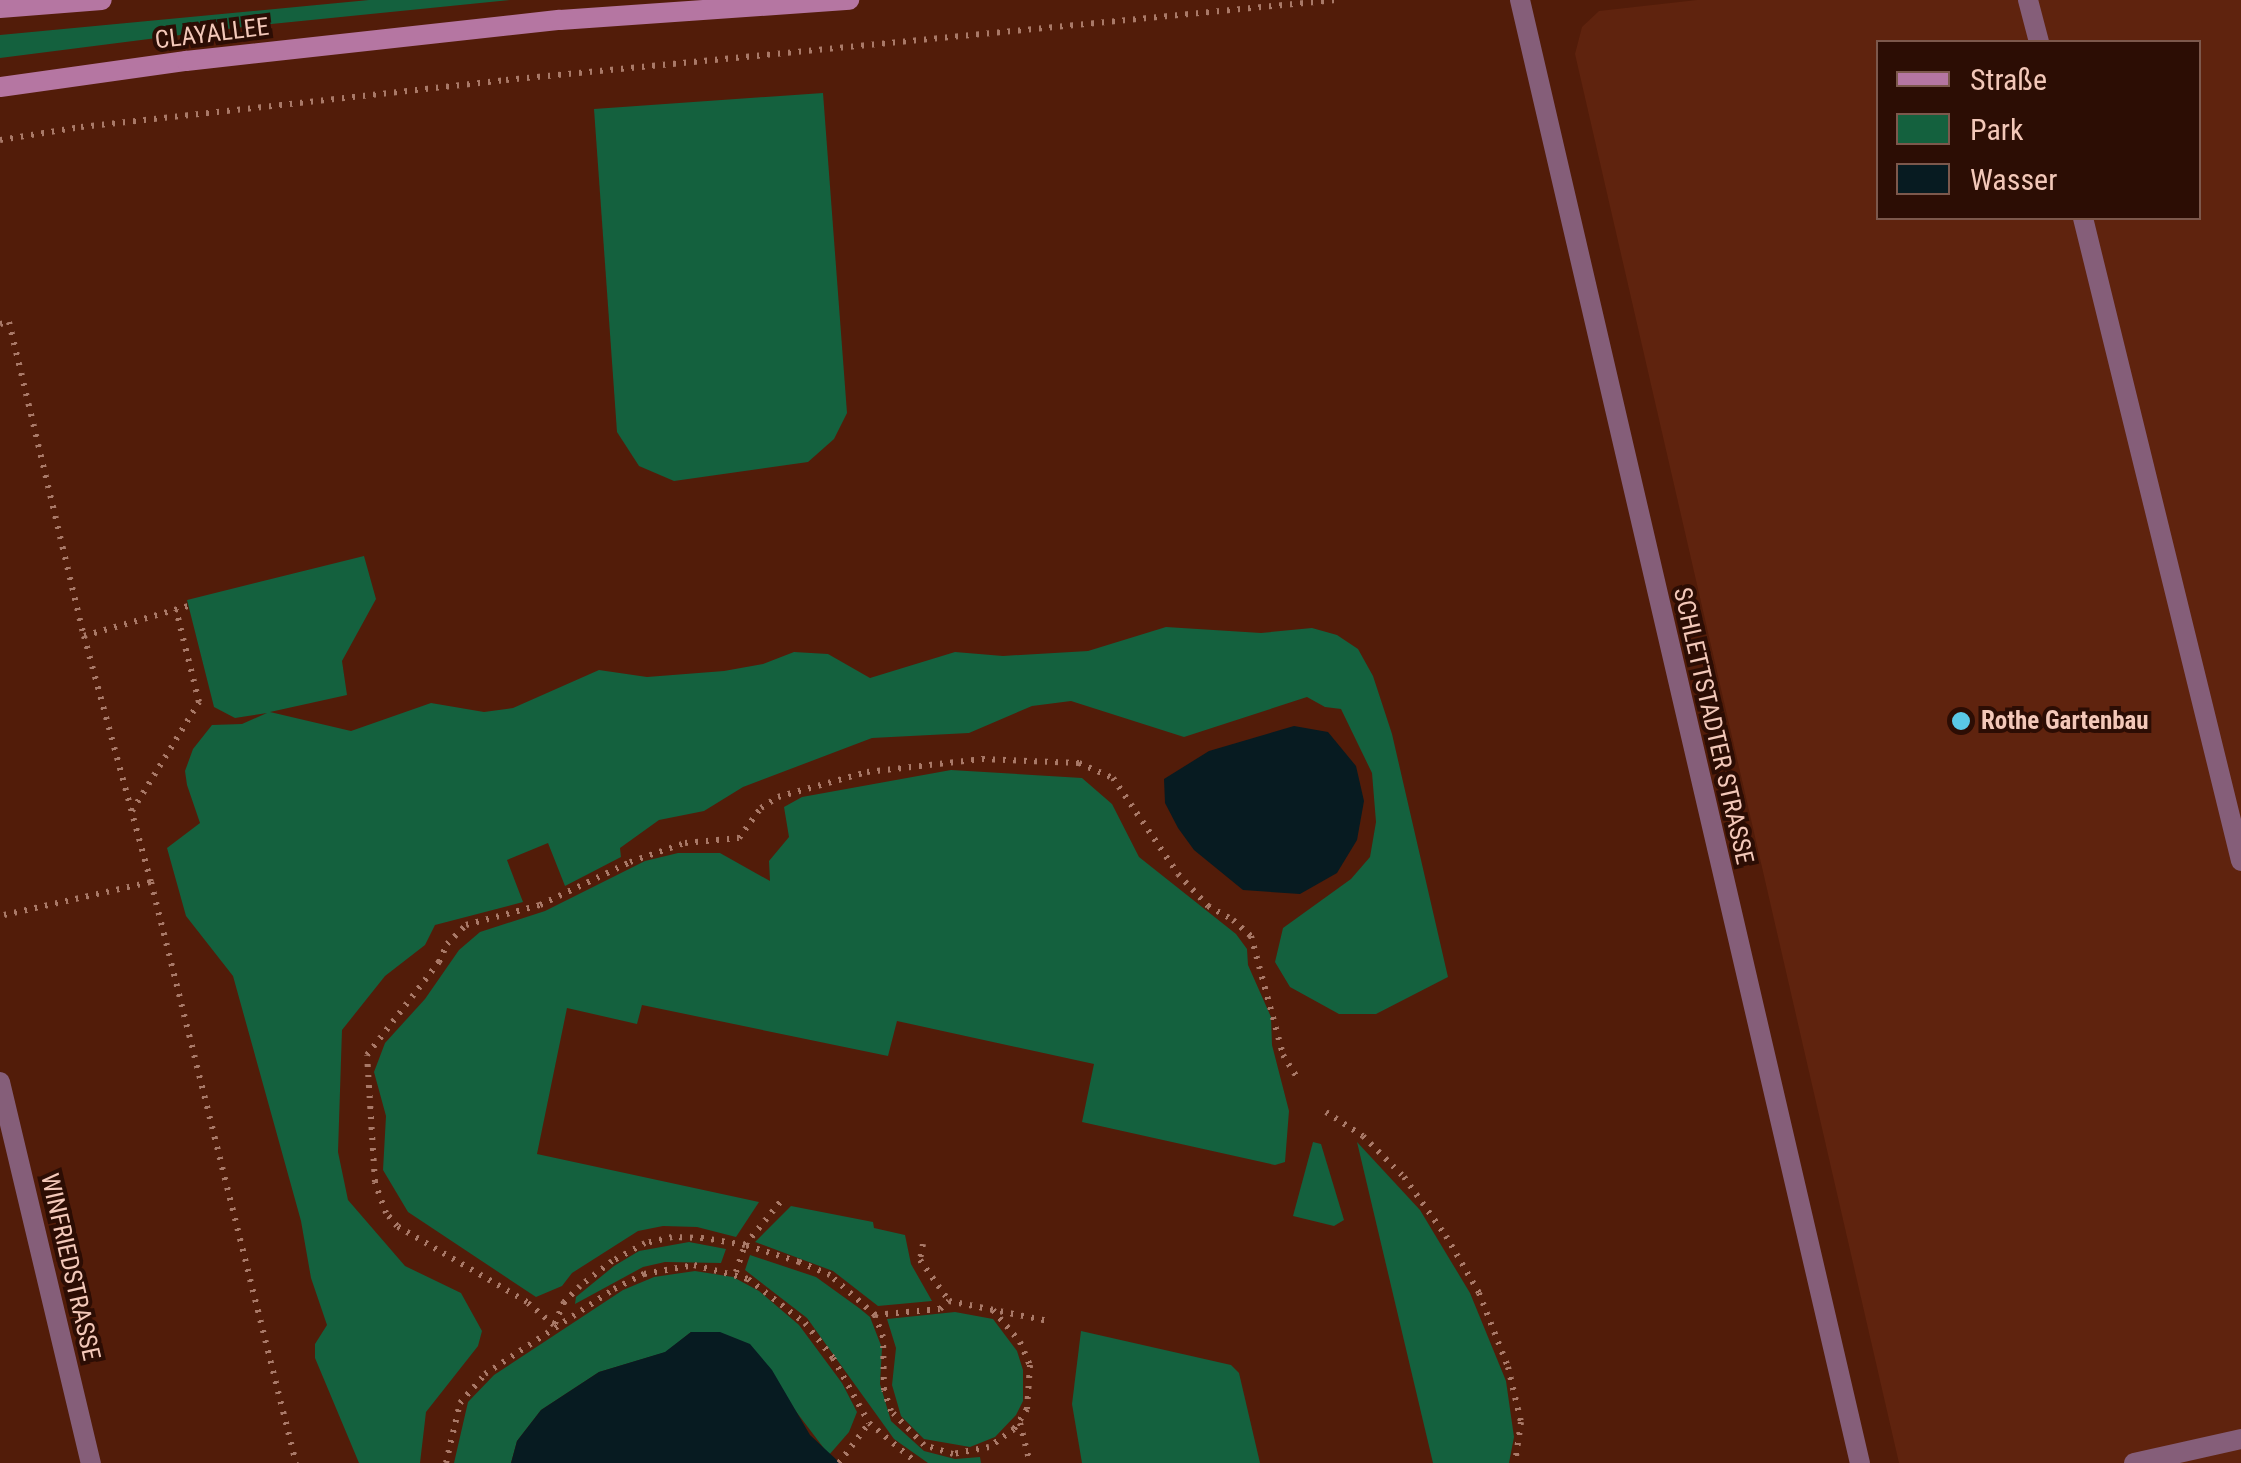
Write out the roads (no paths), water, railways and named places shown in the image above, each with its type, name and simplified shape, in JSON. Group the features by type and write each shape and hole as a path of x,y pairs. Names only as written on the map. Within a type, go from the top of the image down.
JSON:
{"main road":[{"path":"0,8 102,0"},
{"name":"CLAYALLEE","path":"0,88 186,62 541,22 848,0"}],"street":[{"name":"SCHLETTSTADTER STRASSE","path":"1520,0 1860,1463"},
{"path":"2028,0 2038,40"},
{"path":"2083,220 2241,861"},
{"name":"WINFRIEDSTRASSE","path":"0,1082 91,1463"},
{"path":"2134,1463 2241,1440"}],"water":[{"path":"1294,726 1328,732 1356,766 1364,801 1357,840 1337,873 1300,894 1243,890 1194,850 1178,828 1165,803 1164,779 1209,751"},
{"path":"691,1332 720,1332 750,1344 772,1370 810,1435 840,1463 511,1463 517,1441 541,1410 599,1372 665,1352"}],"place":[{"name":"Rothe Gartenbau","path":"1961,721"}]}
